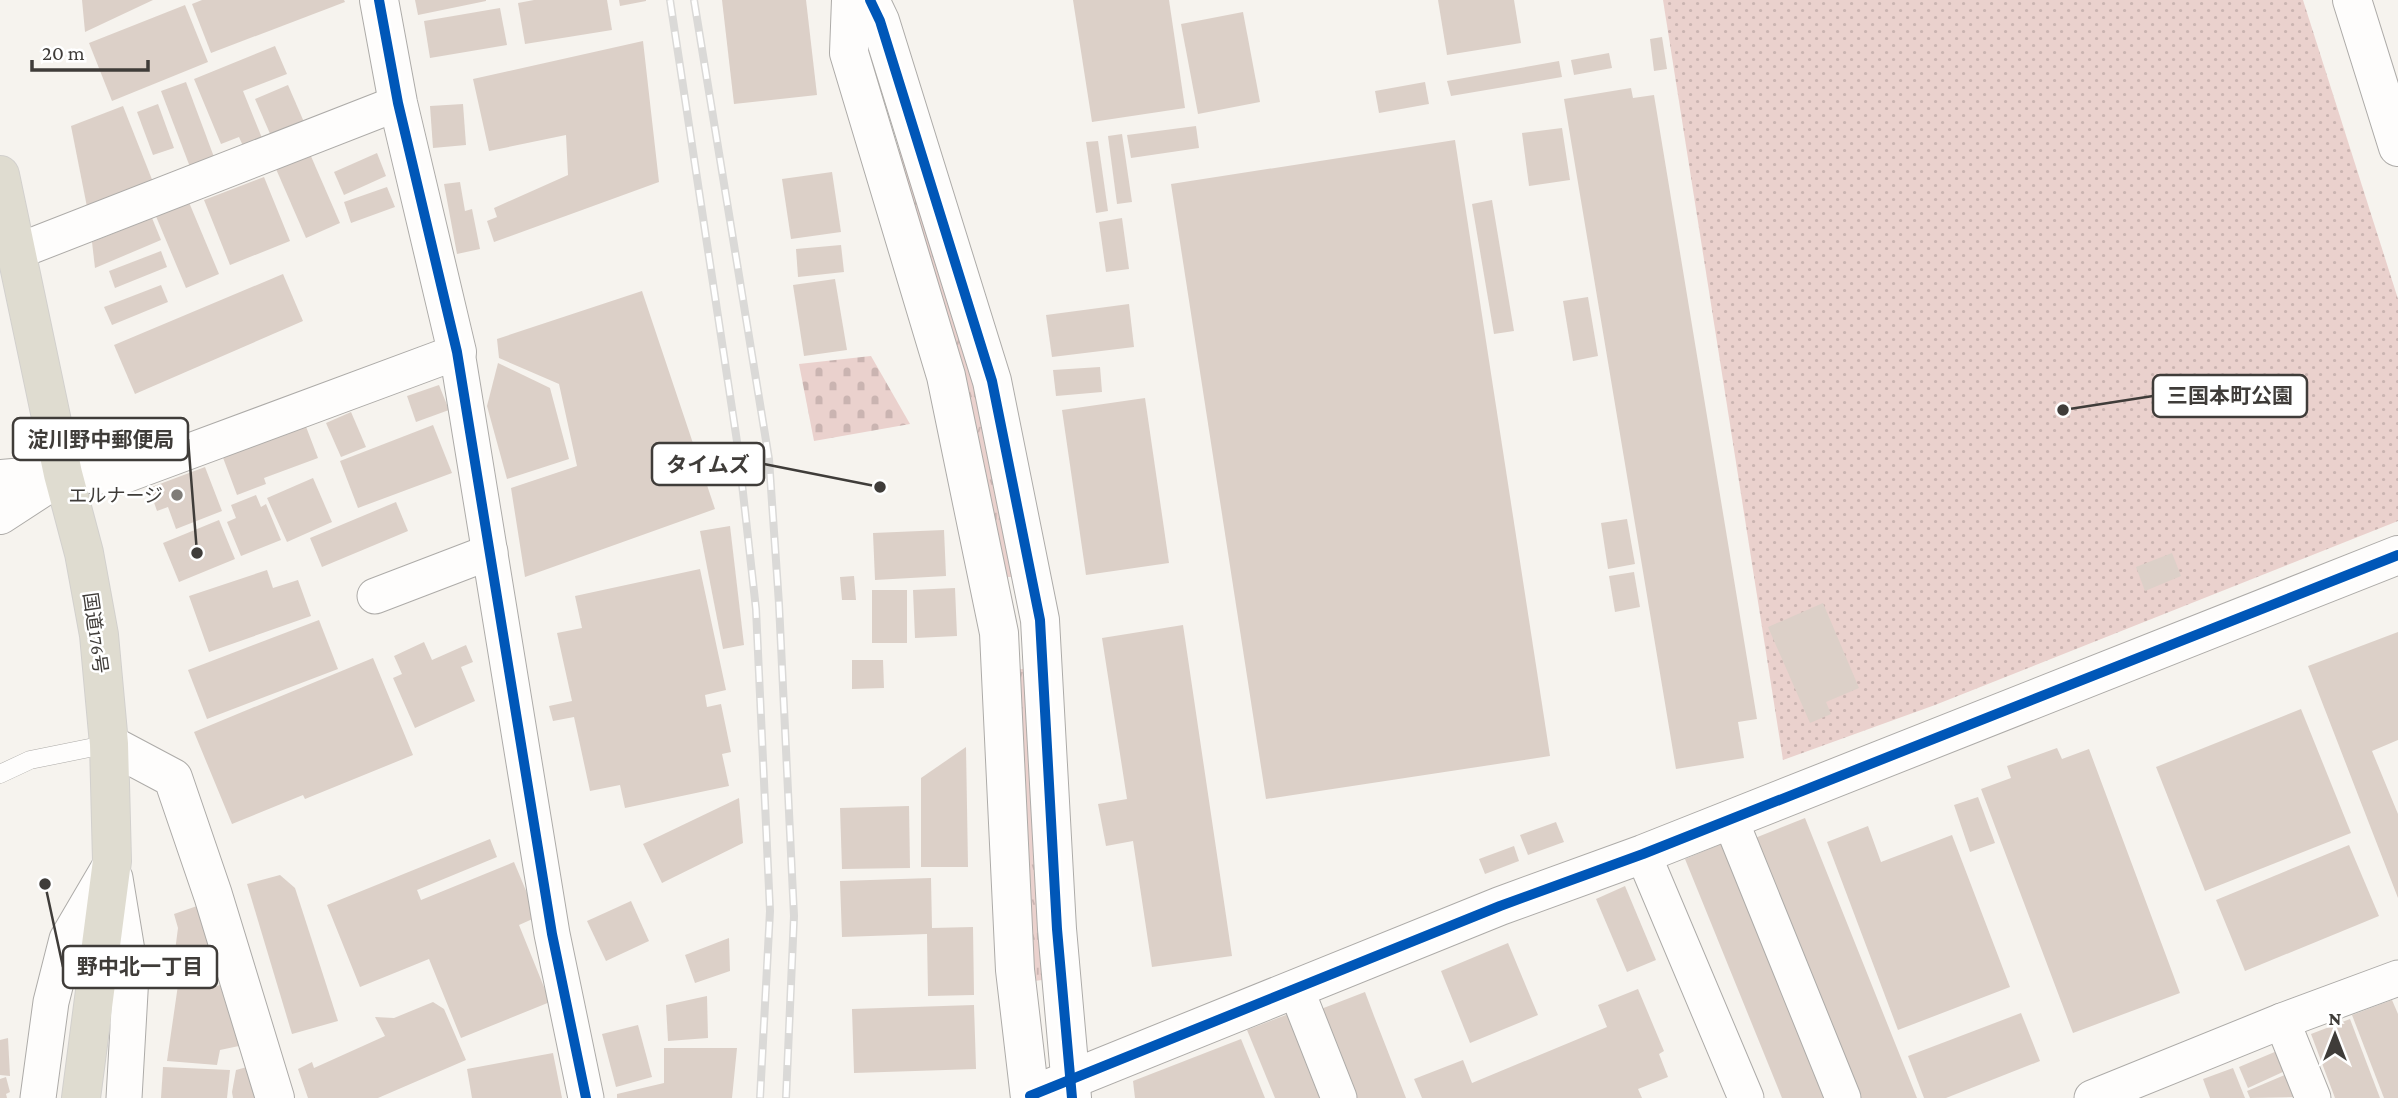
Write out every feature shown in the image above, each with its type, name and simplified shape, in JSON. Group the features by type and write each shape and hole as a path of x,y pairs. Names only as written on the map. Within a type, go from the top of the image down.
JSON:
{"highway":[{"name":"国道176号","path":"0,175 63,474 84,553 99,635 109,744 112,860 81,1098"}],"street":[{"path":"379,0 398,103 457,352 552,934 586,1098"},
{"path":"851,0 849,54 946,376 999,632 1014,957 1030,1097 1071,1088 1296,989 1500,906 1643,854 2398,555"},
{"path":"870,0 880,21 992,381 1040,620 1057,929 1071,1088"},
{"path":"2352,0 2398,147"},
{"path":"16,252 398,103"},
{"path":"0,479 63,474 120,477 457,352"},
{"path":"0,515 63,474"},
{"path":"375,596 490,552"},
{"path":"999,632 1040,620"},
{"path":"109,744 173,778 213,895 275,1098"},
{"path":"1730,819 1843,1098"},
{"path":"1643,854 1746,1098"},
{"path":"38,1098 51,1002 67,939 112,860"},
{"path":"112,860 131,975 124,1098"},
{"path":"2092,1098 2170,1083 2282,1021 2398,978"},
{"path":"1296,989 1339,1098"},
{"path":"2282,1021 2313,1098"}],"lane":[{"path":"0,774 30,760 109,744"}],"green space":[{"path":"1663,0 2303,0 2398,299 2398,521 1935,705 1783,760"},
{"path":"902,149 974,366 1013,577 1007,577 1003,573 898,151"},
{"path":"871,356 910,424 814,441 799,364"},
{"path":"1018,669 1023,669 1027,674 1042,980 1027,982"}],"building":[{"path":"82,0 153,0 85,32"},
{"path":"202,0 345,2 211,53 192,4"},
{"path":"415,0 486,0 486,1 418,15"},
{"path":"534,0 607,0 612,30 525,44 518,3"},
{"path":"619,0 646,0 646,1 620,6"},
{"path":"722,0 806,0 817,95 734,104"},
{"path":"1073,0 1169,0 1185,108 1092,122"},
{"path":"1438,0 1514,0 1521,43 1447,55"},
{"path":"185,5 208,62 112,101 89,43"},
{"path":"500,8 507,45 430,58 424,21"},
{"path":"1243,12 1260,102 1198,114 1181,24"},
{"path":"1662,37 1667,69 1654,71 1650,39"},
{"path":"643,41 659,182 494,242 487,221 497,217 494,208 568,175 566,135 489,151 473,79"},
{"path":"275,46 287,74 243,91 262,138 243,146 239,137 221,144 194,79"},
{"path":"1609,53 1612,68 1574,75 1571,60"},
{"path":"1559,61 1562,77 1451,96 1447,81"},
{"path":"186,82 214,157 190,167 161,91"},
{"path":"1425,82 1429,104 1379,113 1375,91"},
{"path":"288,85 304,122 271,136 255,99"},
{"path":"1631,88 1633,98 1654,95 1757,719 1738,722 1744,758 1676,769 1564,99"},
{"path":"158,104 174,148 153,155 137,112"},
{"path":"463,104 466,145 433,148 430,106"},
{"path":"123,106 153,182 87,207 71,126"},
{"path":"1196,126 1199,148 1131,158 1127,135"},
{"path":"1562,128 1570,180 1529,186 1522,133"},
{"path":"1122,134 1132,202 1117,204 1108,136"},
{"path":"1455,140 1550,756 1266,799 1171,184"},
{"path":"1098,141 1108,211 1096,213 1086,142"},
{"path":"377,153 386,176 344,195 334,172"},
{"path":"310,154 340,223 306,238 276,169"},
{"path":"832,172 841,232 791,239 782,179"},
{"path":"264,177 290,241 230,265 204,200"},
{"path":"460,182 465,211 472,209 480,249 457,254 444,184"},
{"path":"387,187 395,207 351,223 344,202"},
{"path":"188,200 219,274 186,288 155,214"},
{"path":"1492,200 1514,331 1494,334 1472,204"},
{"path":"152,218 161,240 95,268 92,242"},
{"path":"1122,218 1129,269 1106,272 1099,222"},
{"path":"841,245 844,272 798,277 796,249"},
{"path":"161,251 167,267 115,288 109,271"},
{"path":"283,274 303,321 135,394 114,345"},
{"path":"835,279 847,350 804,356 793,285"},
{"path":"161,285 168,302 112,325 104,307"},
{"path":"642,291 715,509 525,577 511,488 577,466 559,384 499,358 497,339"},
{"path":"1588,297 1598,356 1573,361 1563,301"},
{"path":"1129,304 1134,347 1052,357 1046,315"},
{"path":"498,363 550,388 569,459 507,479 487,406"},
{"path":"1100,367 1102,392 1056,396 1053,370"},
{"path":"439,385 449,410 416,422 407,396"},
{"path":"1145,398 1169,563 1086,575 1062,410"},
{"path":"351,412 366,447 341,457 326,423"},
{"path":"305,424 318,458 264,478 266,484 237,495 222,455"},
{"path":"433,425 452,473 358,508 340,461"},
{"path":"205,467 222,511 176,529 168,507 157,511 149,488"},
{"path":"313,478 332,522 287,542 267,498"},
{"path":"256,495 261,507 266,504 281,540 241,556 227,522 236,518 231,505"},
{"path":"396,502 408,531 322,567 310,538"},
{"path":"1627,519 1635,564 1608,569 1601,523"},
{"path":"219,520 235,559 179,582 163,543"},
{"path":"730,526 744,645 723,649 700,531"},
{"path":"944,530 946,576 875,580 873,533"},
{"path":"2172,553 2181,576 2145,591 2136,567"},
{"path":"700,569 726,690 705,695 707,707 721,704 731,752 722,754 729,786 625,808 620,785 590,791 574,717 553,721 549,706 572,701 557,633 582,628 575,596"},
{"path":"267,570 273,588 298,580 311,616 209,652 189,596"},
{"path":"1634,572 1640,607 1615,612 1609,576"},
{"path":"854,576 856,600 842,600 840,577"},
{"path":"955,588 957,636 915,638 913,590"},
{"path":"872,590 907,590 907,643 872,643"},
{"path":"1823,603 1859,688 1826,702 1831,714 1810,723 1768,627"},
{"path":"319,620 338,669 207,719 188,670"},
{"path":"1183,625 1232,956 1152,967 1133,841 1106,846 1098,804 1127,799 1102,638"},
{"path":"2398,632 2398,740 2372,751 2398,814 2398,898 2308,666"},
{"path":"424,642 432,660 466,645 473,662 461,667 475,701 415,728 393,678 402,674 394,656"},
{"path":"373,658 413,755 305,799 303,795 232,824 194,732"},
{"path":"852,660 883,660 884,688 852,689"},
{"path":"2301,709 2351,833 2205,891 2156,767"},
{"path":"966,747 968,867 921,867 921,778"},
{"path":"2057,748 2062,759 2089,749 2180,993 2073,1033 1981,789 2011,778 2007,766"},
{"path":"1978,797 1995,843 1970,852 1954,805"},
{"path":"739,798 743,843 662,883 643,844"},
{"path":"909,806 910,868 842,869 840,808"},
{"path":"1805,818 1917,1098 1859,1098 1755,838"},
{"path":"1556,822 1564,842 1528,855 1520,835"},
{"path":"1868,826 1881,862 1952,835 2010,987 1898,1030 1827,842"},
{"path":"490,839 497,857 417,890 421,900 514,862 537,917 519,925 550,1002 461,1038 429,959 360,987 327,905"},
{"path":"1726,842 1829,1098 1782,1098 1685,859"},
{"path":"2349,845 2379,916 2245,971 2216,900"},
{"path":"1514,846 1519,861 1485,874 1479,859"},
{"path":"280,875 295,888 338,1021 292,1034 247,884"},
{"path":"931,878 932,928 973,927 974,995 928,996 927,934 842,937 840,881"},
{"path":"1625,886 1656,960 1627,972 1596,899"},
{"path":"631,901 649,941 606,961 587,921"},
{"path":"197,906 216,967 171,982 178,928 174,914"},
{"path":"729,938 730,971 695,983 685,955"},
{"path":"1508,943 1538,1015 1470,1043 1441,971"},
{"path":"201,976 205,989 220,985 239,1046 220,1050 217,1065 167,1061 178,985"},
{"path":"1638,989 1664,1051 1659,1054 1668,1077 1638,1089 1642,1098 1422,1098 1414,1079 1463,1060 1472,1083 1607,1027 1598,1005"},
{"path":"1365,992 1406,1098 1355,1098 1321,1009"},
{"path":"707,996 708,1038 668,1041 666,1005"},
{"path":"2392,1000 2398,1014 2398,1098 2384,1098 2352,1015"},
{"path":"433,1002 444,1009 466,1060 378,1098 308,1098 298,1069 312,1062 314,1068 385,1036 375,1017 394,1018"},
{"path":"974,1005 976,1069 854,1073 852,1009"},
{"path":"1291,1013 1325,1098 1275,1098 1247,1030"},
{"path":"2021,1013 2040,1061 1946,1098 1924,1098 1908,1056"},
{"path":"2350,1019 2380,1098 2335,1098 2311,1034"},
{"path":"638,1025 652,1077 616,1087 602,1034"},
{"path":"8,1038 10,1076 0,1075 0,1040"},
{"path":"1241,1039 1265,1098 1135,1098 1133,1081"},
{"path":"664,1048 737,1048 732,1098 617,1098 617,1094 664,1083"},
{"path":"2277,1051 2285,1071 2248,1088 2239,1067"},
{"path":"553,1053 562,1098 472,1098 467,1069"},
{"path":"163,1067 230,1070 227,1098 161,1098"},
{"path":"247,1067 257,1098 233,1098 236,1070"},
{"path":"2233,1068 2245,1098 2210,1098 2203,1079"},
{"path":"2287,1074 2296,1097 2250,1098 2247,1091"},
{"path":"6,1077 10,1092 6,1094 7,1098 0,1098 0,1079"}],"railway":[{"path":"670,0 738,448 756,609 770,911 760,1098"},
{"path":"694,0 769,459 794,916 786,1098"}],"cycle path":[{"path":"379,0 398,103 457,352 552,934 586,1098"},
{"path":"870,0 880,21 992,381 1040,620 1057,929 1072,1098"},
{"path":"1030,1096 1500,906 1643,854 2398,555"}],"place":[{"name":"三国本町公園","path":"2063,410"},
{"name":"タイムズ","path":"880,487"},
{"name":"エルナージ","path":"177,495"},
{"name":"淀川野中郵便局","path":"197,553"},
{"name":"野中北一丁目","path":"45,884"}]}
